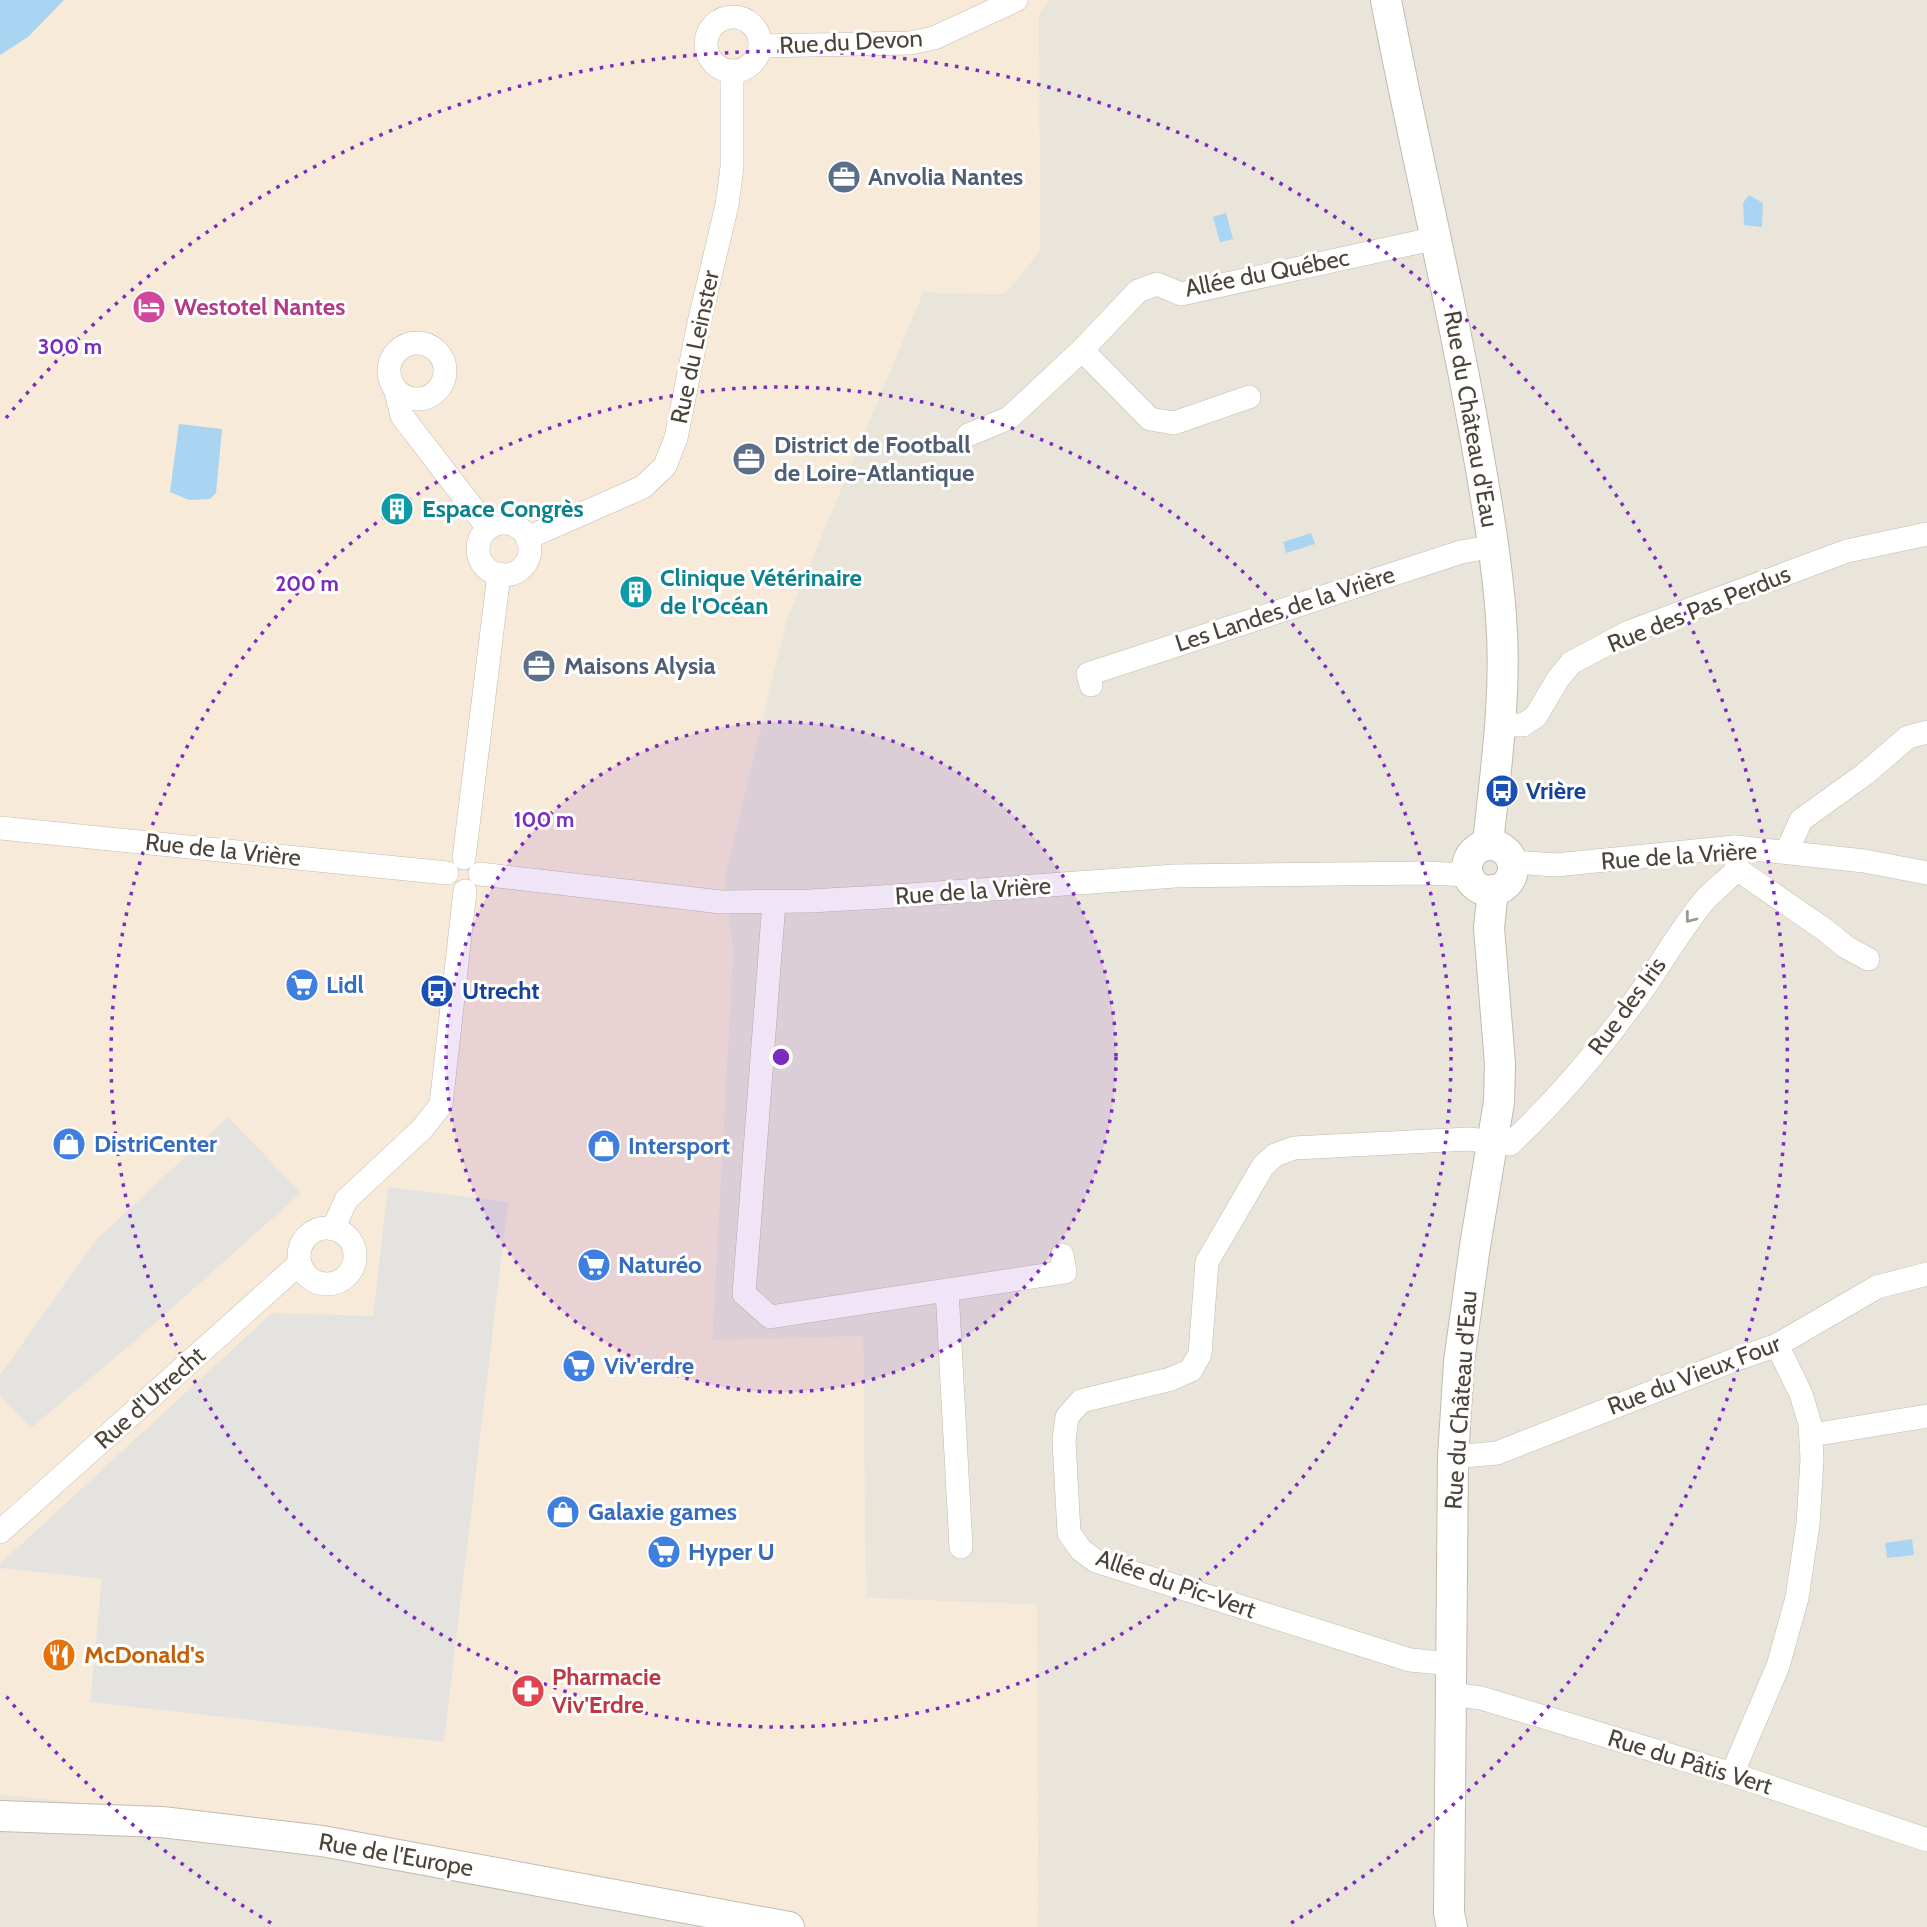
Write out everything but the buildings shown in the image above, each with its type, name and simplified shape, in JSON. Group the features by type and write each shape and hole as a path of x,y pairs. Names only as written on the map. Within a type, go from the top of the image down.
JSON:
{"street":[{"name":"Rue du Devon","path":"761,46 909,43 934,38 1016,0"},
{"name":"Rue du Château d'Eau","path":"1386,0 1437,238 1494,546 1502,617 1501,725 1488,843"},
{"path":"720,10 731,17 749,22 755,28 761,46 754,62 748,67 732,71 717,66 708,54 706,45 720,10"},
{"name":"Rue du Leinster","path":"527,538 643,487 665,466 676,438 699,323 727,205 732,167 732,71"},
{"name":"Allée du Québec","path":"968,435 1009,418 1138,291 1157,285 1181,294 1437,238"},
{"path":"418,440 427,397 441,385 445,367 436,351 419,343 402,348 390,363 389,372 402,416 418,440 488,528"},
{"path":"1082,349 1150,419 1174,422 1249,397"},
{"path":"395,388 410,398 427,397"},
{"path":"502,523 523,531 527,538 529,553 522,567 507,574 499,574 485,566 478,551 482,534 488,528 502,523"},
{"name":"Rue des Pas Perdus","path":"1501,725 1523,725 1536,716 1571,663 1629,632 1847,551 1927,534"},
{"name":"Les Landes de la Vrière","path":"1091,685 1088,674 1461,552 1494,546"},
{"path":"333,1229 346,1200 422,1129 440,1105 499,574"},
{"path":"1787,851 1801,820 1865,774 1908,737 1927,733"},
{"name":"Rue de la Vrière","path":"0,828 708,900 774,902 881,897 1175,876 1426,873 1481,883"},
{"path":"1488,843 1503,848 1513,862 1512,878 1501,889 1481,883 1468,859 1479,847 1488,843"},
{"name":"Rue de la Vrière","path":"1513,862 1556,865 1736,858 1787,851 1927,873"},
{"path":"1736,858 1846,947 1868,958"},
{"name":"Rue des Iris","path":"1493,1142 1510,1144 1539,1117 1613,1029 1689,920 1706,899 1724,884 1736,858"},
{"name":"Rue du Château d'Eau","path":"1449,1922 1453,1457 1459,1362 1499,1102 1500,1064 1489,928 1481,883"},
{"path":"774,902 744,1294 770,1317 1065,1272 1062,1255"},
{"name":"Allée du Pic-Vert","path":"1451,1664 1410,1660 1096,1561 1081,1550 1069,1533 1064,1440 1067,1417 1081,1401 1171,1379 1191,1370 1200,1354 1207,1262 1263,1166 1275,1155 1294,1148 1469,1139 1493,1142"},
{"path":"333,1229 348,1238 352,1246 354,1263 346,1275 334,1283 317,1282 309,1278 300,1263 299,1254 307,1236 314,1231 333,1229"},
{"name":"Rue d'Utrecht","path":"0,1532 300,1263"},
{"name":"Rue du Vieux Four","path":"1453,1457 1497,1453 1721,1364 1777,1345 1877,1286 1927,1273"},
{"path":"1927,1280 1927,1286"},
{"path":"947,1290 961,1547"},
{"path":"1732,1774 1777,1666 1797,1598 1808,1524 1812,1435 1801,1394 1777,1345"},
{"path":"1812,1435 1927,1416"},
{"name":"Rue du Pâtis Vert","path":"1451,1694 1481,1698 1925,1831"},
{"name":"Rue de l'Europe","path":"0,1816 162,1822 322,1841 789,1927"}],"shaded area":[{"path":"0,0 1049,0 1039,13 1040,251 1005,294 923,292 786,621 724,879 733,951 712,1340 863,1336 866,1598 1037,1605 1038,1927 773,1927 166,1812 0,1794"},
{"path":"1049,0 1927,0 1927,1927 1038,1927 1037,1605 865,1598 863,1337 712,1341 733,951 724,880 786,621 923,292 1005,294 1039,13"},
{"path":"228,1117 301,1193 136,1340 31,1428 0,1395 0,1375 96,1240"},
{"path":"388,1187 508,1202 444,1742 90,1702 102,1579 0,1568 0,1564 272,1313 373,1316"},
{"path":"0,1794 166,1812 773,1927 0,1927"}],"water":[{"path":"0,0 64,0 28,37 0,55"},
{"path":"1749,195 1763,203 1762,227 1744,225 1743,203"},
{"path":"1226,213 1233,239 1220,242 1213,217"},
{"path":"179,424 222,429 216,493 210,499 189,500 170,492"},
{"path":"1311,533 1315,544 1286,553 1283,542"},
{"path":"1912,1539 1914,1555 1887,1558 1885,1543"}],"place":[{"name":"Anvolia Nantes","path":"844,177"},
{"name":"Westotel Nantes","path":"149,307"},
{"name":"District de Football de Loire-Atlantique","path":"749,459"},
{"name":"Espace Congrès","path":"397,509"},
{"name":"Clinique Vétérinaire de l'Océan","path":"636,592"},
{"name":"Maisons Alysia","path":"539,666"},
{"name":"Vrière","path":"1502,791"},
{"name":"Lidl","path":"302,985"},
{"name":"Utrecht","path":"437,991"},
{"name":"DistriCenter","path":"69,1144"},
{"name":"Intersport","path":"604,1146"},
{"name":"Naturéo","path":"594,1265"},
{"name":"Viv'erdre","path":"579,1366"},
{"name":"Galaxie games","path":"563,1512"},
{"name":"Hyper U","path":"664,1552"},
{"name":"McDonald's","path":"59,1655"},
{"name":"Pharmacie Viv'Erdre","path":"528,1691"}]}
